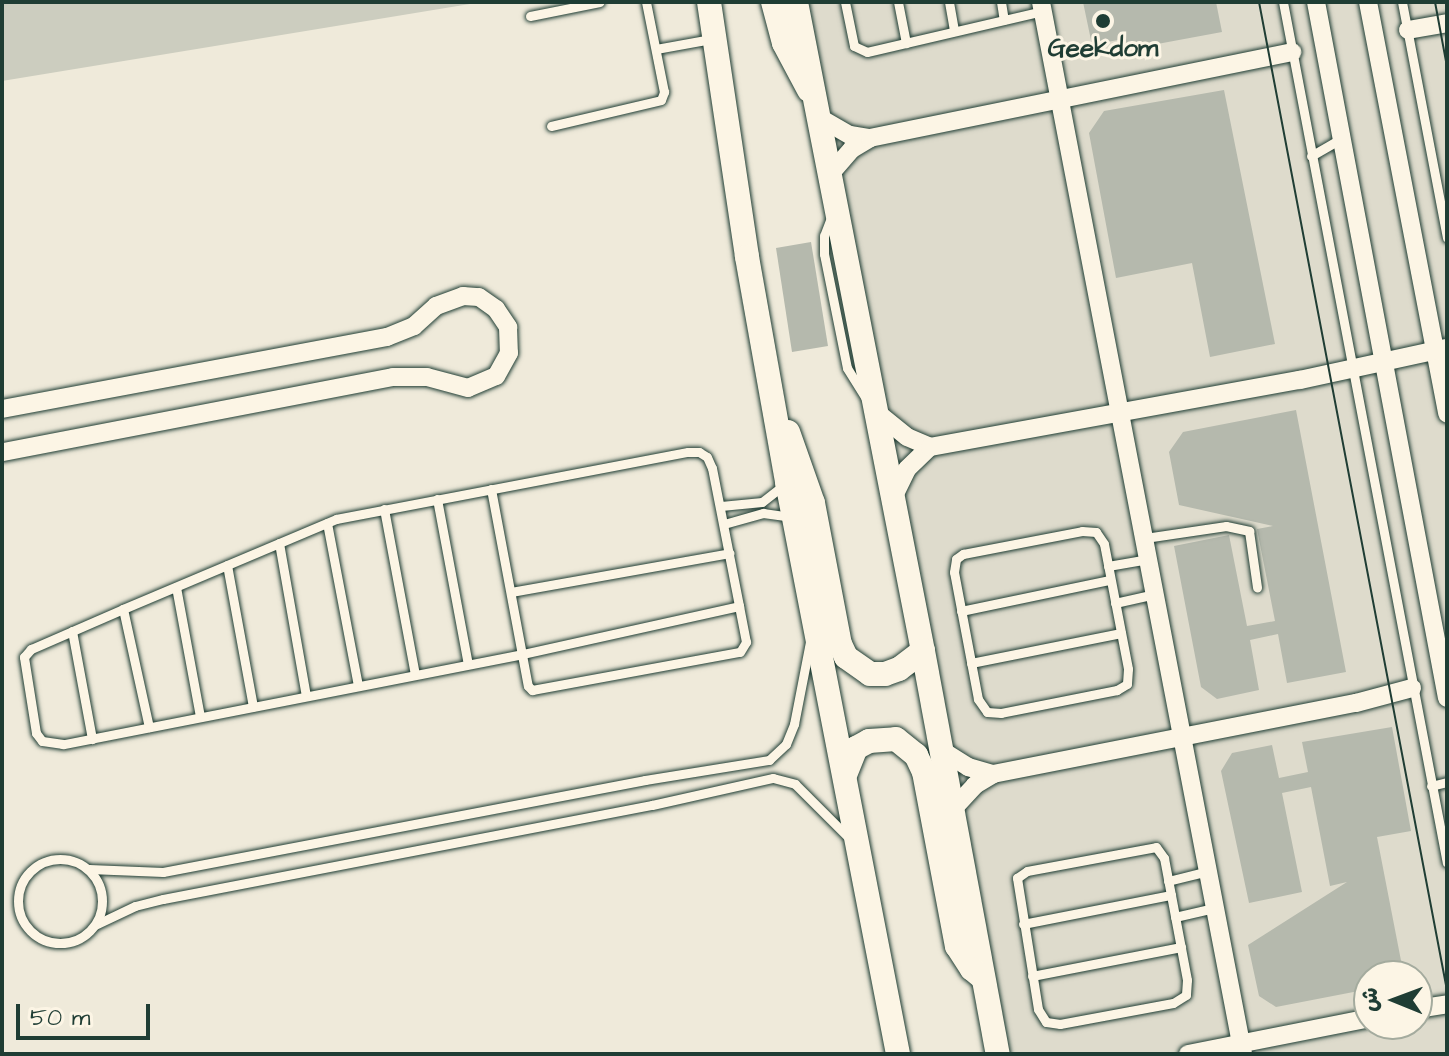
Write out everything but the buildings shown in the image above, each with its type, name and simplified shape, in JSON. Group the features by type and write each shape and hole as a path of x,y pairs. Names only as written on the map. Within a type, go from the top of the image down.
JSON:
{"street":[{"path":"709,2 773,406 898,1054"},
{"path":"773,2 793,66 818,110 850,135 870,138 1292,52"},
{"path":"796,2 923,651 983,978 1000,1049"},
{"path":"1316,2 1447,698"},
{"path":"1368,2 1441,350 1447,413"},
{"path":"1042,7 1242,1048"},
{"path":"1408,30 1447,23"},
{"path":"831,173 852,149 870,138"},
{"path":"2,409 387,337 414,326 436,306 463,296 479,297 496,309 508,327 509,353 496,376 468,388 427,377 393,377 2,452"},
{"path":"893,498 907,469 930,447 1441,350"},
{"path":"773,406 806,478 840,644 846,657 870,674 885,674 899,669 923,651"},
{"path":"875,411 895,429 930,447"},
{"path":"952,810 975,785 993,774 1356,703 1412,688"},
{"path":"845,775 856,748 869,741 896,739 916,755 924,772 957,946 972,969 983,978"},
{"path":"941,750 968,767 993,774"},
{"path":"1188,1054 1242,1048 1353,1022"}],"lane":[{"path":"530,16 600,2"},
{"path":"551,126 661,100 664,92 646,2"},
{"path":"845,2 851,37 859,51 1004,20 1042,7"},
{"path":"898,2 906,43"},
{"path":"949,2 954,31"},
{"path":"1001,2 1004,20"},
{"path":"1283,2 1447,863"},
{"path":"1402,2 1447,238"},
{"path":"656,49 714,38"},
{"path":"1311,156 1342,138"},
{"path":"491,489 523,654 528,686 536,690 740,652 746,642 721,506 712,468 707,457 699,452 491,489 384,509 327,523 123,609 31,649 23,666 36,733 42,741 63,744 92,739 523,654 739,606"},
{"path":"721,506 762,502 787,482"},
{"path":"437,499 468,664"},
{"path":"384,509 415,674"},
{"path":"724,524 763,513 794,518"},
{"path":"327,523 358,686"},
{"path":"1145,538 1226,526 1249,531 1257,587"},
{"path":"1090,531 1101,537 1110,580 1128,669 1127,684 1122,688 1001,713 982,708 954,566 963,554 1090,531"},
{"path":"279,543 306,696"},
{"path":"511,592 730,553"},
{"path":"1108,566 1149,559"},
{"path":"227,565 253,707"},
{"path":"961,611 1110,580"},
{"path":"176,587 200,717"},
{"path":"1115,603 1156,594"},
{"path":"123,609 149,727"},
{"path":"89,869 163,872 645,780 769,760 786,744 794,724 815,619"},
{"path":"72,631 92,739"},
{"path":"971,663 1121,633"},
{"path":"95,925 102,896 89,869 80,863 59,858 38,865 23,881 18,902 26,924 44,939 55,943 78,939 95,925 135,906 163,899 622,811 773,778 785,779 803,790 859,849"},
{"path":"1431,786 1447,782"},
{"path":"1156,847 1164,858 1171,895 1187,990 1182,1000 1051,1024 1042,1018 1016,883 1027,871 1156,847"},
{"path":"1168,881 1208,871"},
{"path":"1023,924 1171,895"},
{"path":"1175,917 1214,908"},
{"path":"1032,976 1181,947"}],"shaded area":[{"path":"2,2 482,2 2,81"},
{"path":"808,2 1447,2 1447,1054 1007,1054"}],"tram line":[{"path":"1259,2 1447,990"},
{"path":"1435,2 1447,67"}],"place":[{"name":"Geekdom","path":"1103,21"}]}
